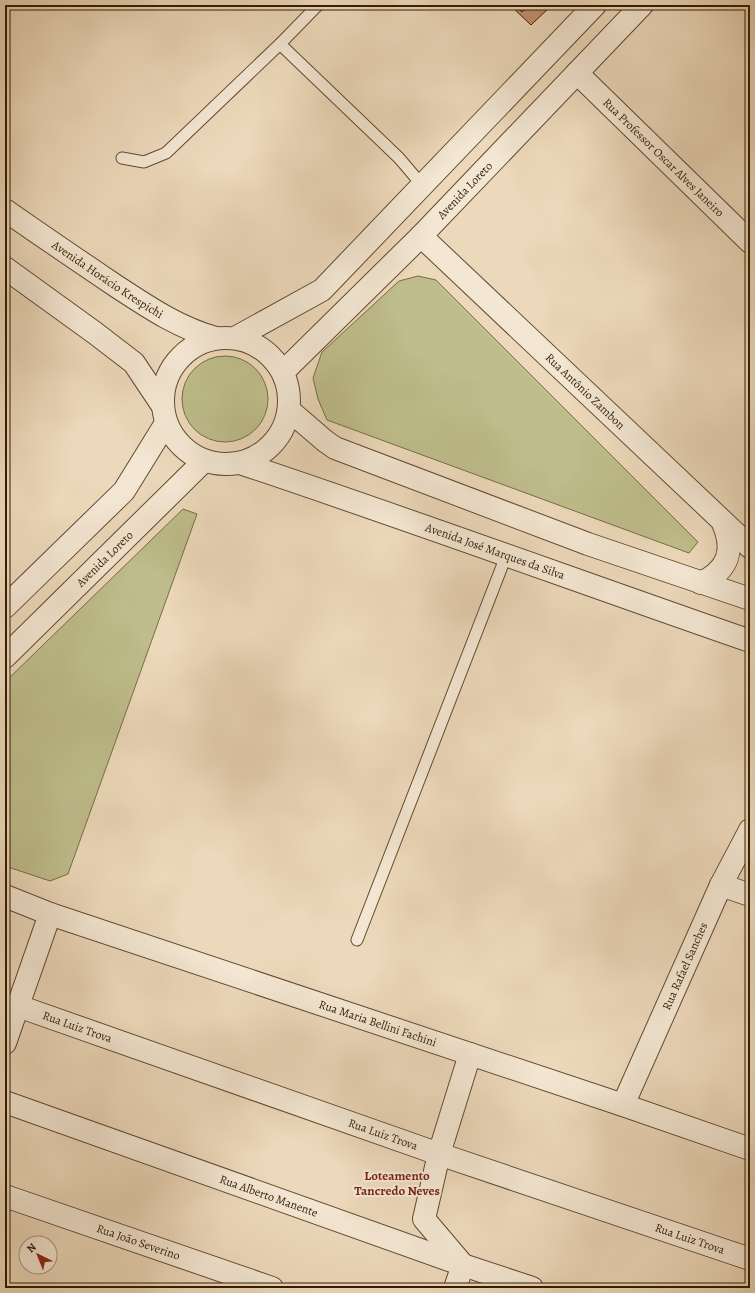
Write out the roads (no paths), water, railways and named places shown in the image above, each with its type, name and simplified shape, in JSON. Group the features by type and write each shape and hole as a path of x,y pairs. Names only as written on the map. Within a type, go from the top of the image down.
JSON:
{"street":[{"path":"5,607 124,491 164,414 164,386 171,369 183,354 198,344 226,338 322,290 595,5"},
{"name":"Avenida Loreto","path":"283,372 421,236 642,5"},
{"name":"Rua Professor Oscar Alves Janeiro","path":"577,73 750,242"},
{"name":"Avenida Horácio Krespichi","path":"5,210 68,254 164,317 187,329 226,338"},
{"name":"Rua Antônio Zambon","path":"421,236 750,547"},
{"path":"5,268 134,363 164,414 174,440 188,453 204,461 222,465 240,463 258,456 273,444 284,428 289,410 289,391 283,372 271,356 255,344 226,338"},
{"path":"289,410 335,448 588,544 750,600"},
{"name":"Avenida Loreto","path":"5,657 204,461"},
{"name":"Avenida José Marques da Silva","path":"240,463 359,503 750,641"},
{"path":"701,583 712,578 721,569 727,558 729,546 728,534 723,523"},
{"name":"Rua Rafael Sanches","path":"623,1105 721,885 750,830"},
{"path":"721,885 750,895"},
{"name":"Rua Maria Bellini Fachini","path":"5,896 50,914 623,1105 750,1149"},
{"path":"5,1043 50,914"},
{"name":"Rua Luiz Trova","path":"18,1006 439,1154 750,1259"},
{"path":"455,1288 462,1265 424,1219 439,1154 470,1054"},
{"name":"Rua Alberto Manente","path":"5,1102 462,1265 532,1288"},
{"name":"Rua João Severino","path":"5,1196 272,1288"}],"lane":[{"path":"122,158 144,162 166,153 280,44 318,5"},
{"path":"280,44 399,158 422,185"},
{"path":"357,940 506,556"}],"district":[{"name":"Loteamento Tancredo Neves","path":"397,1182"}]}
